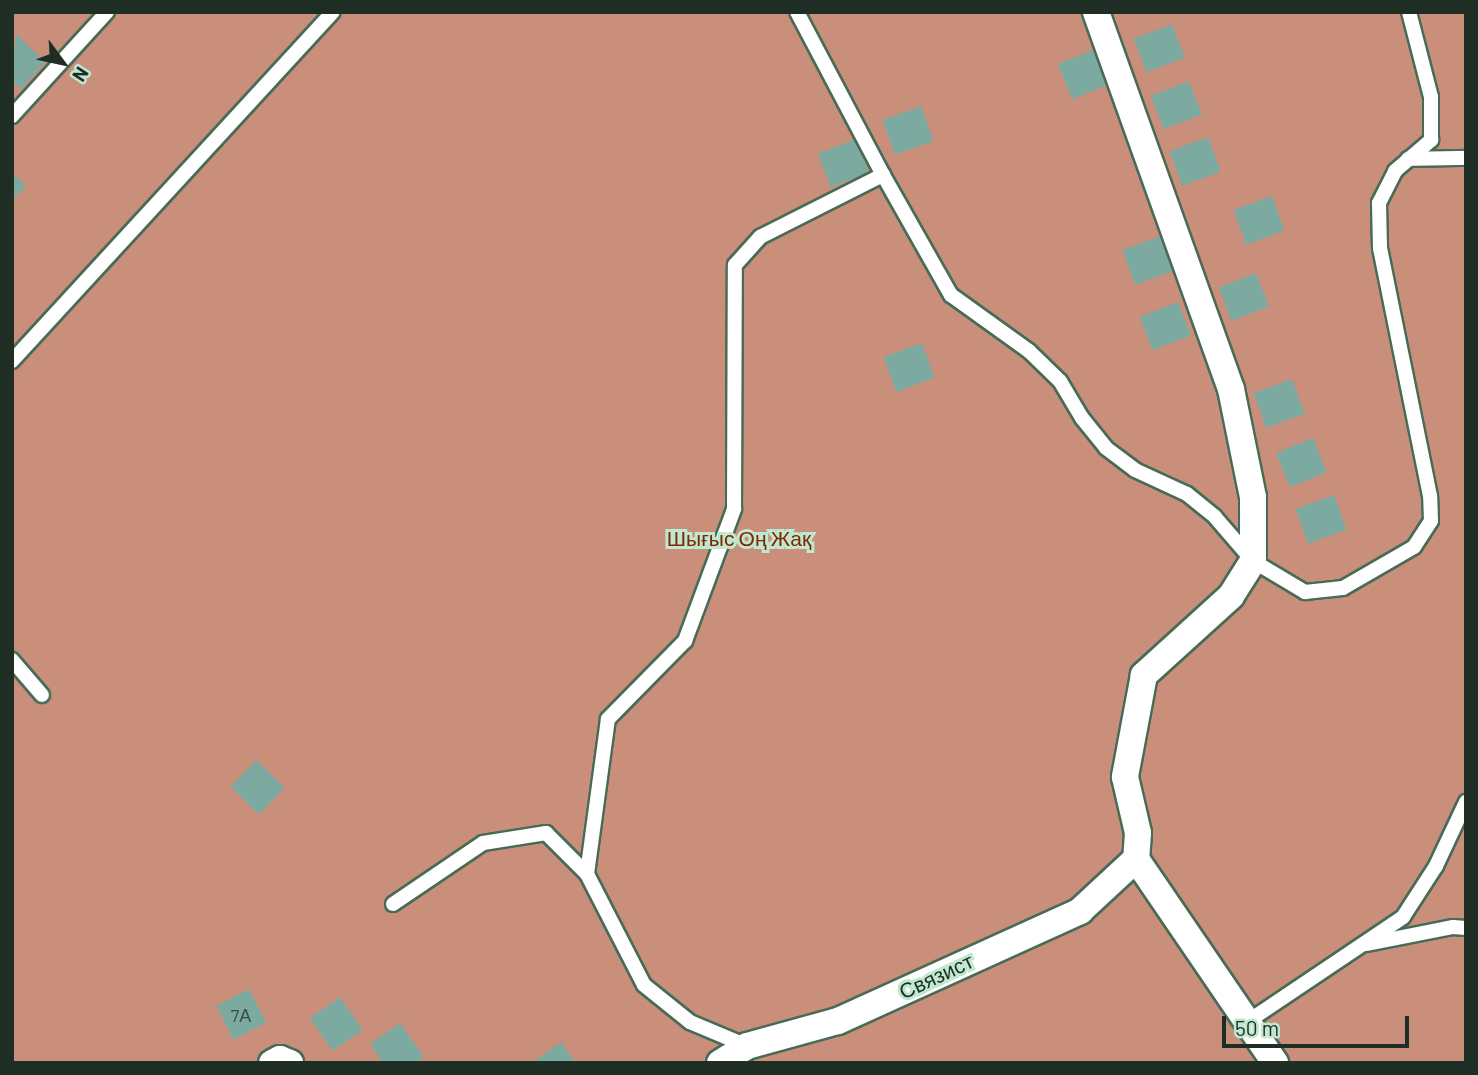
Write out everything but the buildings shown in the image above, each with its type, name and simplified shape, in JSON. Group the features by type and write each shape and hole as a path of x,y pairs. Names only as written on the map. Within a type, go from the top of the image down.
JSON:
{"street":[{"path":"1096,12 1231,388 1253,497 1253,561 1231,596 1144,675 1125,777 1138,833 1136,859 1275,1063"},
{"name":"Связист","path":"720,1063 747,1046 838,1021 1080,911 1136,859"},
{"path":"272,1063 280,1059 290,1063"}],"lane":[{"path":"12,116 107,12"},
{"path":"12,361 332,12"},
{"path":"797,12 883,175 951,295 1029,351 1060,381 1082,418 1106,448 1135,470 1187,494 1215,517 1253,561 1305,592 1343,588 1414,547 1431,521 1430,496 1380,248 1379,203 1395,171 1431,140 1433,119 1409,12"},
{"path":"1408,159 1466,158"},
{"path":"587,874 608,719 685,641 734,509 735,265 760,237 883,175"},
{"path":"12,660 41,695"},
{"path":"1247,1022 1403,917 1436,866 1466,803"},
{"path":"393,904 483,843 546,833 587,874 644,985 690,1022 747,1046"},
{"path":"1361,945 1453,927 1466,928"}],"green space":[{"name":"Шығыс Оң Жақ","path":"12,12 1466,12 1466,1063 12,1063"}]}
